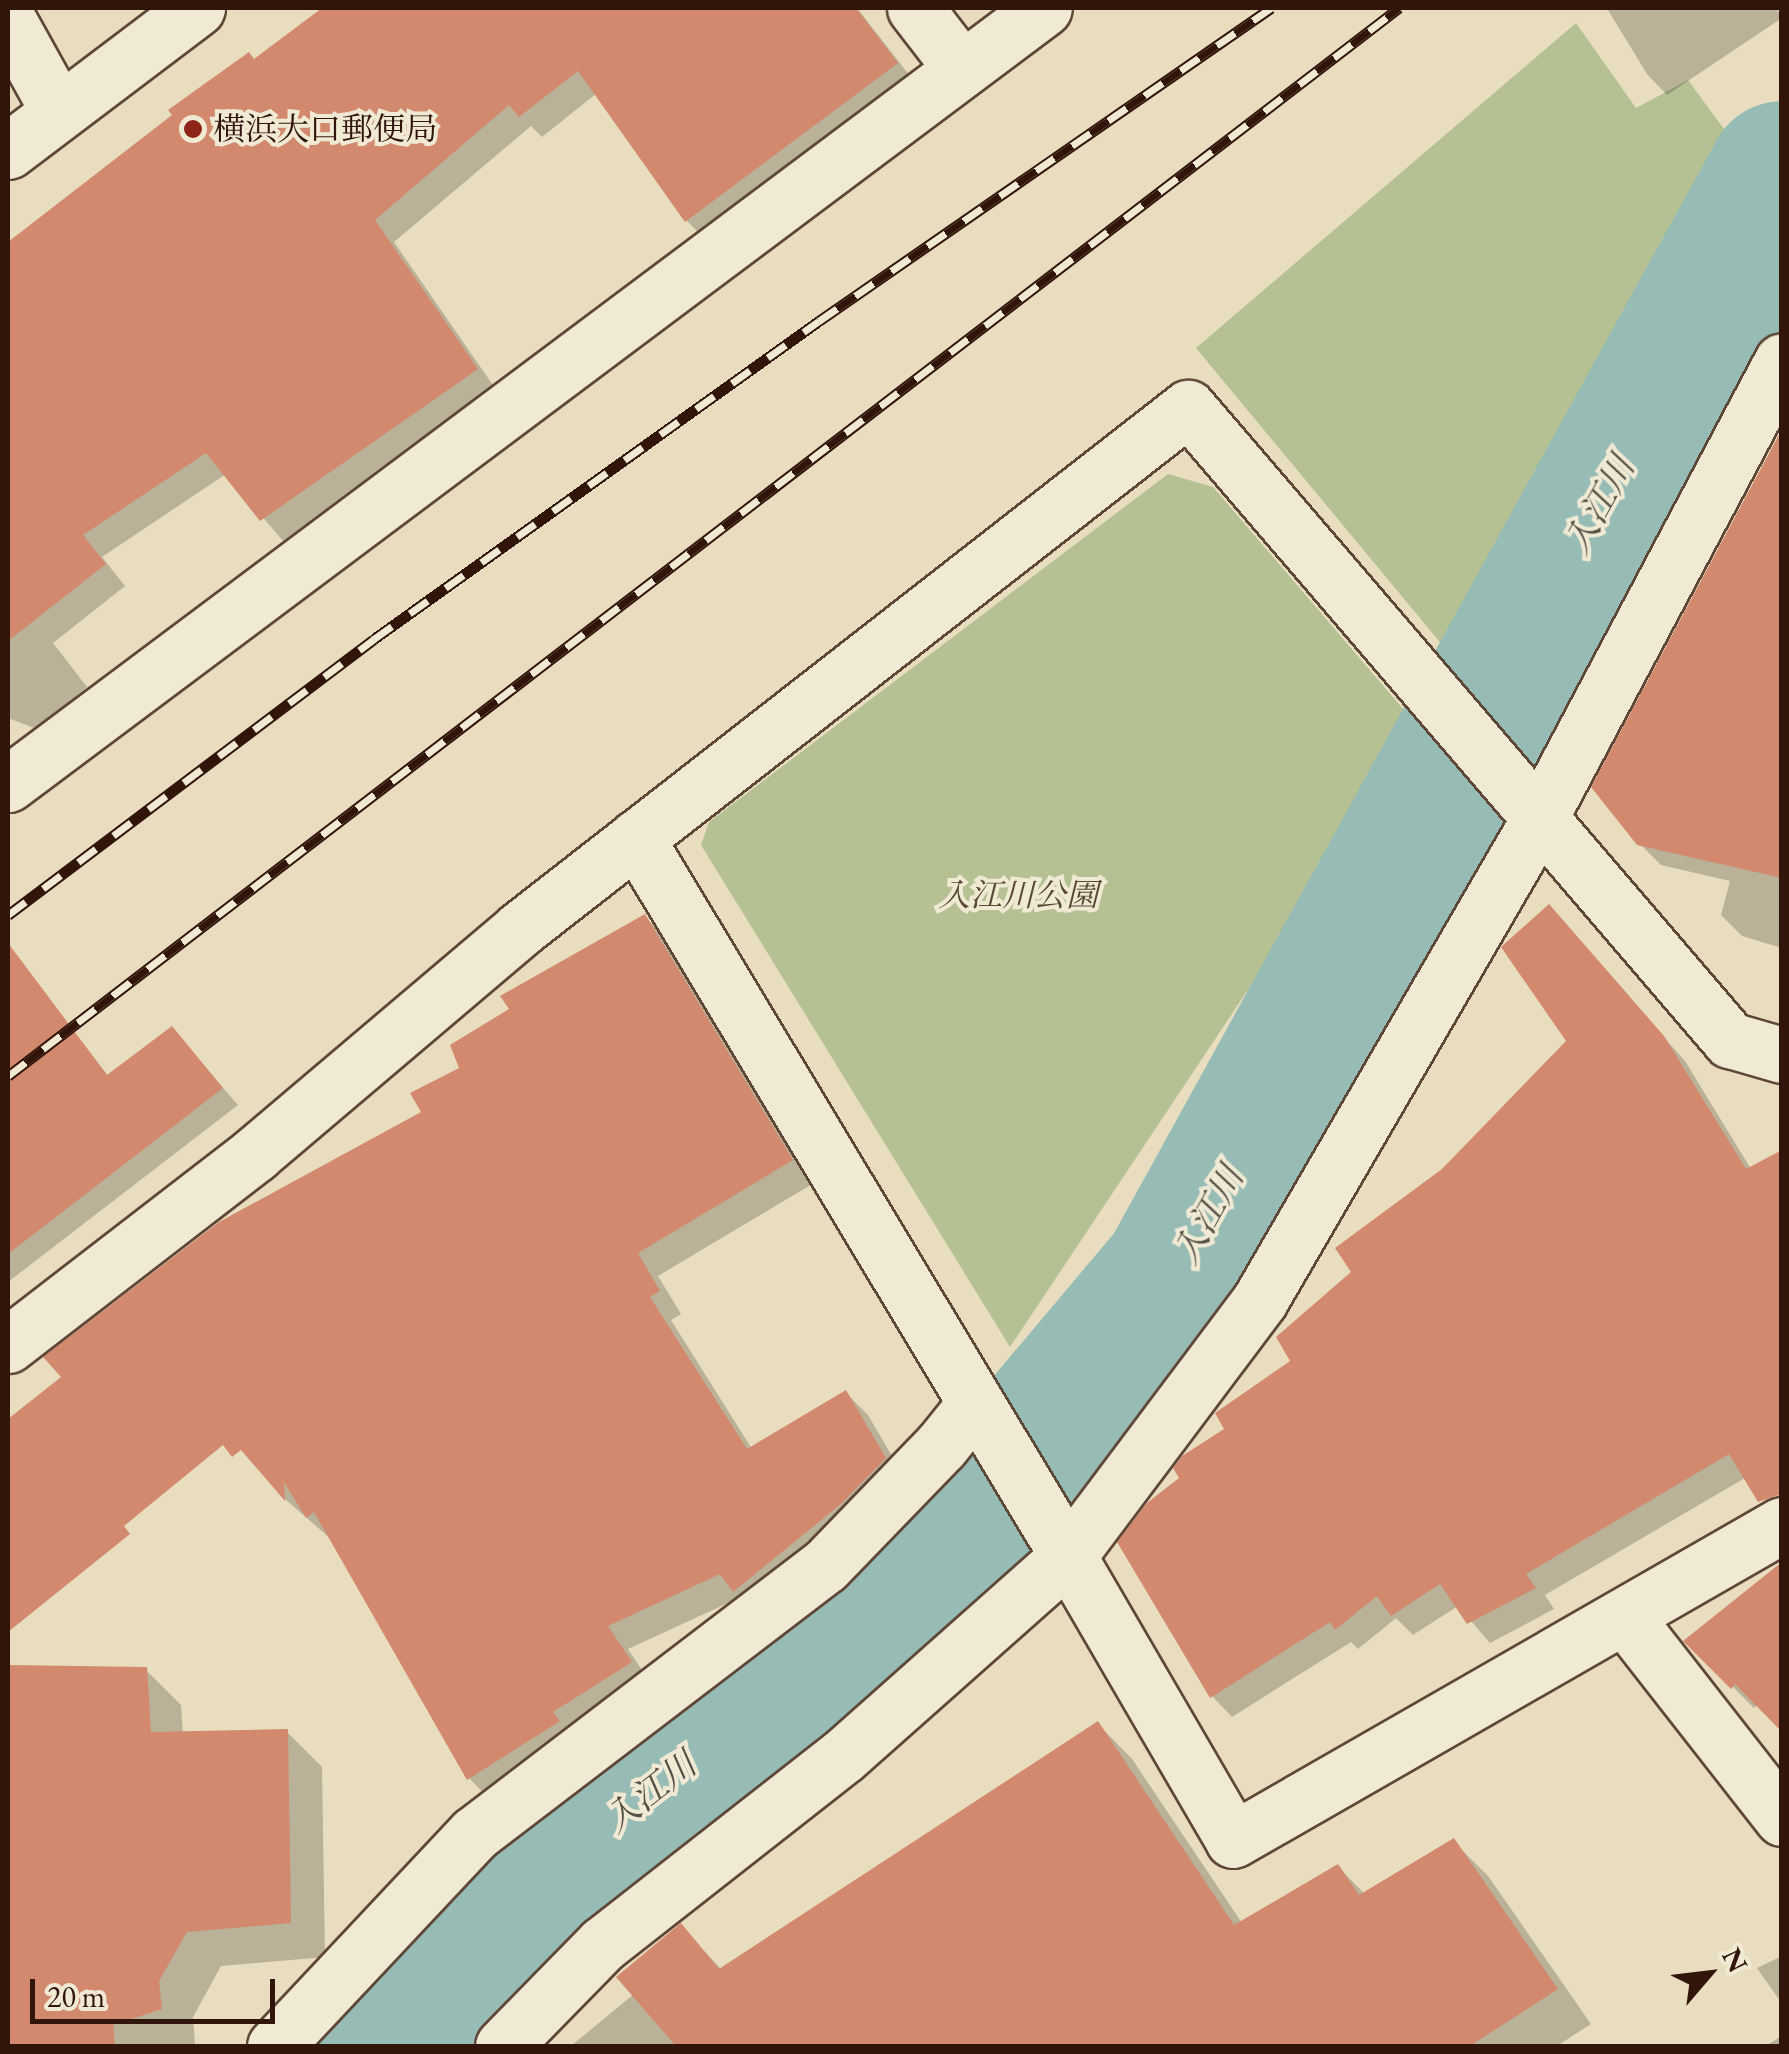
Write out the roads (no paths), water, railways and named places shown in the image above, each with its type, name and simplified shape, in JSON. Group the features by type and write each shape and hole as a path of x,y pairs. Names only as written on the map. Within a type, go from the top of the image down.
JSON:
{"street":[{"path":"8,151 197,8"},
{"path":"916,8 962,69"},
{"path":"8,784 1044,8"},
{"path":"8,20 59,112"},
{"path":"504,2046 603,1944 843,1756 1058,1539 1260,1300 1534,814 1782,360"},
{"path":"8,1345 255,1154 492,951 1188,408 1730,1040 1782,1054"},
{"path":"636,838 1058,1539 1234,1840 1782,1525"},
{"path":"275,2046 474,1834 825,1566 941,1446 974,1405"},
{"path":"1625,1617 1782,1818"}],"waterway":[{"name":"入江川","path":"373,2046 498,1908 907,1594 1175,1276 1782,175"}],"railway":[{"path":"8,915 374,639 819,321 1271,8"},
{"path":"8,1076 1399,8"}],"place":[{"name":"横浜大口郵便局","path":"193,129"}],"park label":[{"name":"入江川公園","path":"1018,895"}]}
